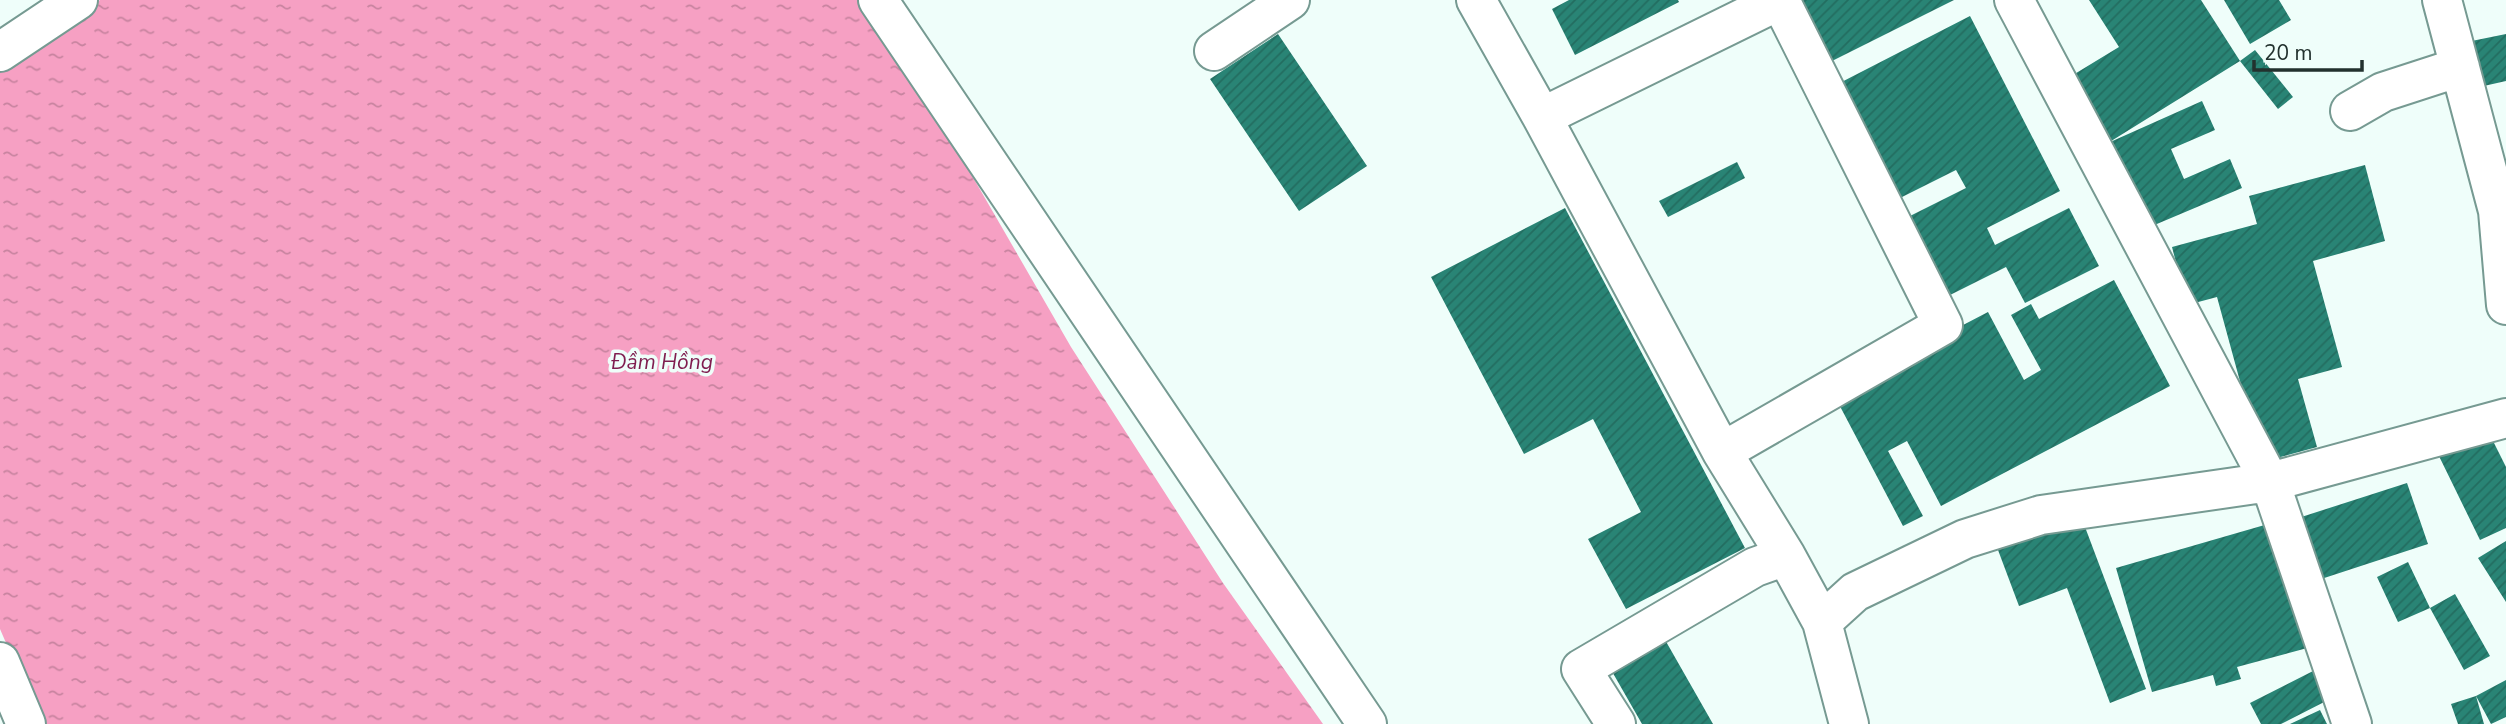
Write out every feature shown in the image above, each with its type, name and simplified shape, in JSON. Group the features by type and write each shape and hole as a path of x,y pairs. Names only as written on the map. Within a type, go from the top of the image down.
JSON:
{"street":[{"path":"0,52 78,0"},
{"path":"878,0 1367,724"},
{"path":"1214,51 1290,0"},
{"path":"1476,0 1722,452 1786,555 1822,622 1849,724"},
{"path":"1542,117 1780,0 1942,326 1722,452"},
{"path":"2014,0 2270,482 2352,724"},
{"path":"2442,0 2498,211 2506,306"},
{"path":"2350,111 2383,92 2460,68"},
{"path":"1822,622 1855,592 1965,539 2041,515 2270,482 2506,418"},
{"path":"1616,724 1581,669 1755,567 1786,555"},
{"path":"0,662 26,724"}],"water":[{"name":"Đầm Hồng","path":"100,0 860,0 967,167 1071,347 1223,583 1323,724 41,724 0,629 0,71"}],"building":[{"path":"1569,0 1679,2 1575,55 1552,9"},
{"path":"1783,0 1954,0 1818,68"},
{"path":"2089,0 2201,0 2240,61 2108,143 2068,78 2119,47"},
{"path":"2224,0 2279,0 2291,20 2250,44"},
{"path":"1970,16 2060,191 1987,228 1995,245 2069,208 2099,266 2025,303 2006,267 1938,301 1904,219 1966,188 1956,170 1888,204 1828,89"},
{"path":"1278,34 1367,166 1299,211 1210,79"},
{"path":"2506,34 2506,81 2466,90 2457,44"},
{"path":"2255,50 2293,97 2278,109 2240,61"},
{"path":"2202,101 2215,130 2171,149 2184,179 2230,159 2242,188 2145,229 2108,143"},
{"path":"1737,162 1745,178 1668,217 1659,201"},
{"path":"2365,165 2385,241 2313,261 2342,367 2298,379 2317,447 2262,462 2217,297 2187,305 2172,247 2257,224 2249,196"},
{"path":"1565,208 1745,548 1626,609 1588,539 1641,512 1593,419 1524,454 1431,277"},
{"path":"2114,280 2170,386 1941,506 1907,441 1888,451 1923,516 1903,526 1833,393 1988,312 2024,380 2041,370 2011,315 2031,304 2039,319"},
{"path":"2487,429 2506,467 2506,528 2480,540 2437,452"},
{"path":"2407,483 2428,544 2312,582 2292,520"},
{"path":"2082,519 2146,689 2110,703 2067,588 2019,606 1998,550"},
{"path":"2275,522 2311,647 2237,667 2241,679 2216,686 2213,675 2152,692 2116,568"},
{"path":"2506,541 2506,602 2478,558"},
{"path":"2408,562 2430,608 2398,622 2377,577"},
{"path":"2455,594 2490,656 2464,670 2430,608"},
{"path":"1664,638 1713,724 1642,724 1610,668"},
{"path":"2319,668 2334,697 2281,724 2261,724 2250,703"},
{"path":"2506,680 2506,717 2491,724 2476,696"},
{"path":"2476,696 2484,724 2458,724 2451,704"},
{"path":"2320,710 2327,724 2290,724"}]}
